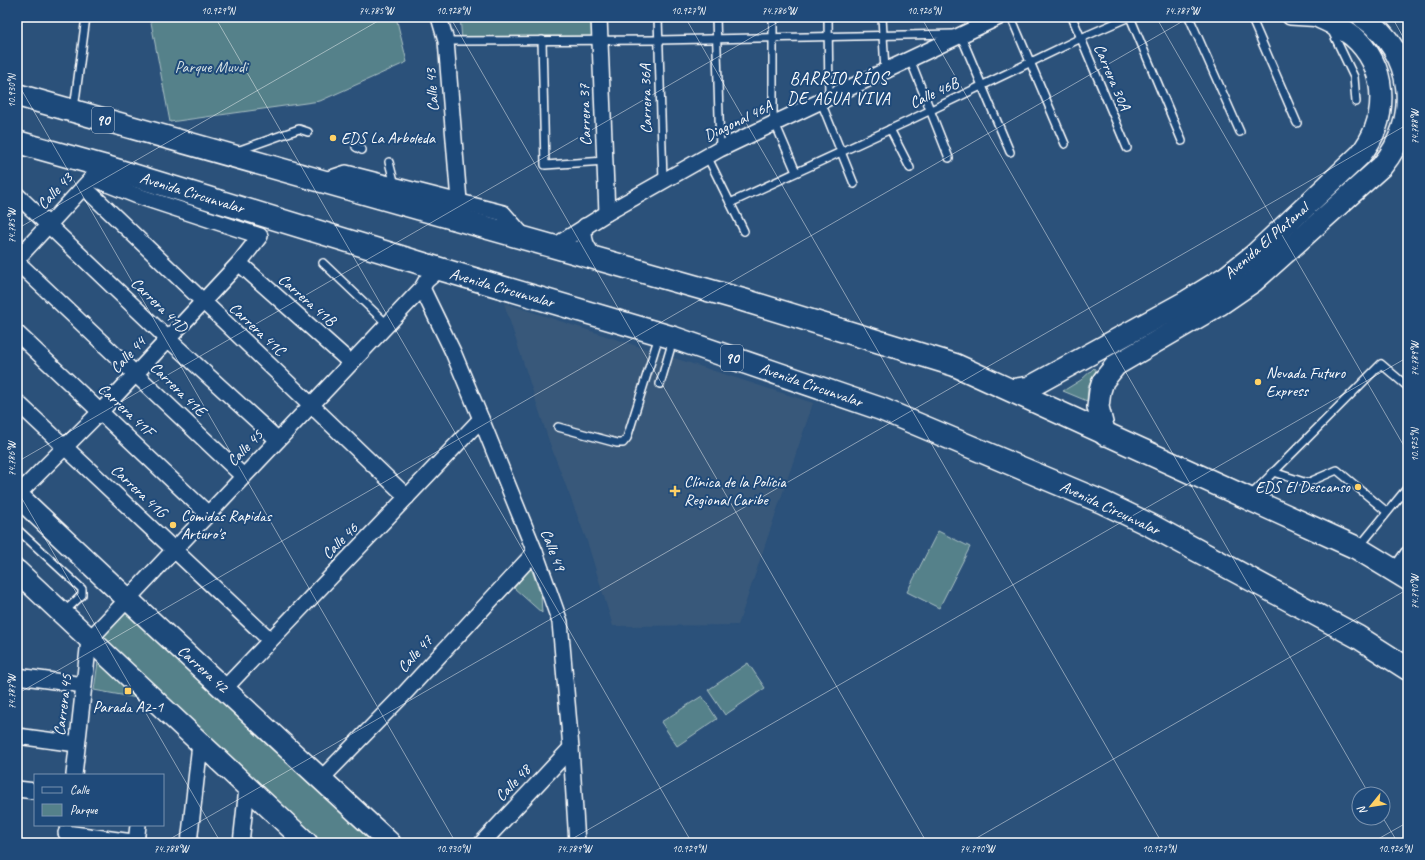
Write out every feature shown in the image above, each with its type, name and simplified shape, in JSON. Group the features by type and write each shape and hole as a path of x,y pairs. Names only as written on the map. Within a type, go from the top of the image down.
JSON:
{"highway":[{"name":"90","path":"17,96 229,154 743,300 955,365 1105,435 1404,568"},
{"name":"Avenida Circunvalar","path":"17,142 93,177 416,262 429,280 666,336 881,409 1102,502 1150,525 1358,637 1408,669"}],"main road":[{"name":"Avenida El Platanal","path":"1105,435 1098,407 1100,391 1103,381 1116,365 1219,305 1254,281 1382,166 1395,148 1406,116 1407,90 1405,76 1401,64 1388,40 1379,30 1363,17"},
{"name":"Avenida El Platanal","path":"1011,390 1030,387 1187,301 1226,277 1254,256 1360,155 1371,140 1378,123 1381,102 1379,80 1371,59 1358,41 1340,28 1320,18"},
{"name":"Carrera 42","path":"17,495 127,600 225,688 390,843"},
{"path":"17,571 307,843"}],"street":[{"name":"Calle 43","path":"439,17 446,41 459,201"},
{"name":"Carrera 37","path":"599,17 606,213"},
{"name":"Diagonal 46A","path":"553,247 606,213 713,153 998,17"},
{"path":"1290,17 1320,18"},
{"path":"322,181 346,173 503,213 526,238"},
{"name":"Calle 43","path":"17,260 93,177"},
{"name":"Calle 44","path":"17,495 136,374 239,264 260,236 135,195 93,177"},
{"name":"Carrera 41C","path":"93,177 203,302 407,497"},
{"name":"Carrera 41D","path":"17,194 168,339 278,440"},
{"path":"585,226 584,240 586,246 595,258"},
{"name":"Carrera 41E","path":"17,260 243,476"},
{"name":"Carrera 41B","path":"239,264 351,363"},
{"name":"Calle 45","path":"89,640 429,280"},
{"name":"Calle 49","path":"429,280 453,352 535,552 560,622 571,748 577,843"},
{"name":"Carrera 41F","path":"17,334 101,411 208,514"},
{"name":"Carrera 41G","path":"17,402 270,640"},
{"name":"Calle 46","path":"225,688 481,419"},
{"name":"Calle 47","path":"321,779 403,695 435,658 535,552"},
{"name":"Carrera 45","path":"74,774 89,640"},
{"path":"20,674 84,685"},
{"path":"17,736 77,744"},
{"path":"188,843 200,744"},
{"name":"Calle 48","path":"482,843 571,748"},
{"path":"241,843 247,788"},
{"path":"17,789 34,791"},
{"path":"136,843 138,826"},
{"path":"66,834 140,843"}],"lane":[{"path":"74,112 86,17"},
{"name":"Carrera 36A","path":"658,17 662,181"},
{"path":"716,17 713,153 730,203 744,231"},
{"path":"772,17 772,100 775,123 796,172"},
{"path":"828,17 825,100 840,152 854,184"},
{"path":"882,17 885,72"},
{"path":"1011,17 1065,144"},
{"name":"Carrera 30A","path":"1072,17 1127,148"},
{"path":"1129,17 1182,141"},
{"name":"Calle 46B","path":"730,203 931,110 1081,38 1129,17"},
{"path":"1189,17 1240,132"},
{"path":"1251,17 1297,123"},
{"path":"1320,18 1333,34 1354,77 1356,102"},
{"path":"446,41 659,40 962,35 1010,152"},
{"path":"542,40 545,165 605,161"},
{"path":"910,60 949,158"},
{"path":"229,154 299,129 308,132"},
{"path":"890,129 910,168"},
{"path":"389,162 394,184 426,211"},
{"path":"323,264 388,324"},
{"path":"558,427 617,443 622,442 631,432 646,380 666,336"},
{"path":"660,384 666,336"},
{"path":"1248,498 1381,364 1408,387"},
{"path":"1273,472 1307,483 1337,470 1387,512"},
{"path":"1357,548 1408,487"},
{"path":"17,529 82,589 82,595 62,614"}],"shaded area":[{"name":"Clínica de la Polícia Regional Caribe","path":"504,303 813,403 738,625 613,626 587,541 549,441"}],"green space":[{"name":"Parque Muvdi","path":"150,17 396,17 407,62 320,101 170,122"},
{"path":"460,17 591,17 592,37 462,39"},
{"path":"1094,368 1096,371 1088,387 1087,401 1063,391 1081,380"},
{"path":"938,531 970,547 939,608 907,592"},
{"path":"531,568 541,596 542,613 514,588"},
{"path":"127,600 390,843 312,843 89,640"},
{"path":"98,662 137,698 94,690"},
{"path":"748,663 765,688 725,715 708,690"},
{"path":"702,696 717,719 677,746 661,722"}],"place":[{"name":"EDS La Arboleda","path":"333,138"},
{"name":"Nevada Futuro Express","path":"1258,382"},
{"name":"EDS El Descanso","path":"1358,487"},
{"name":"Clínica de la Polícia Regional Caribe","path":"675,491"},
{"name":"Comidas Rapidas Arturo's","path":"173,525"},
{"name":"Parada A2-1","path":"128,691"}],"district":[{"name":"BARRIO RÍOS DE AGUA VIVA","path":"839,88"}]}
